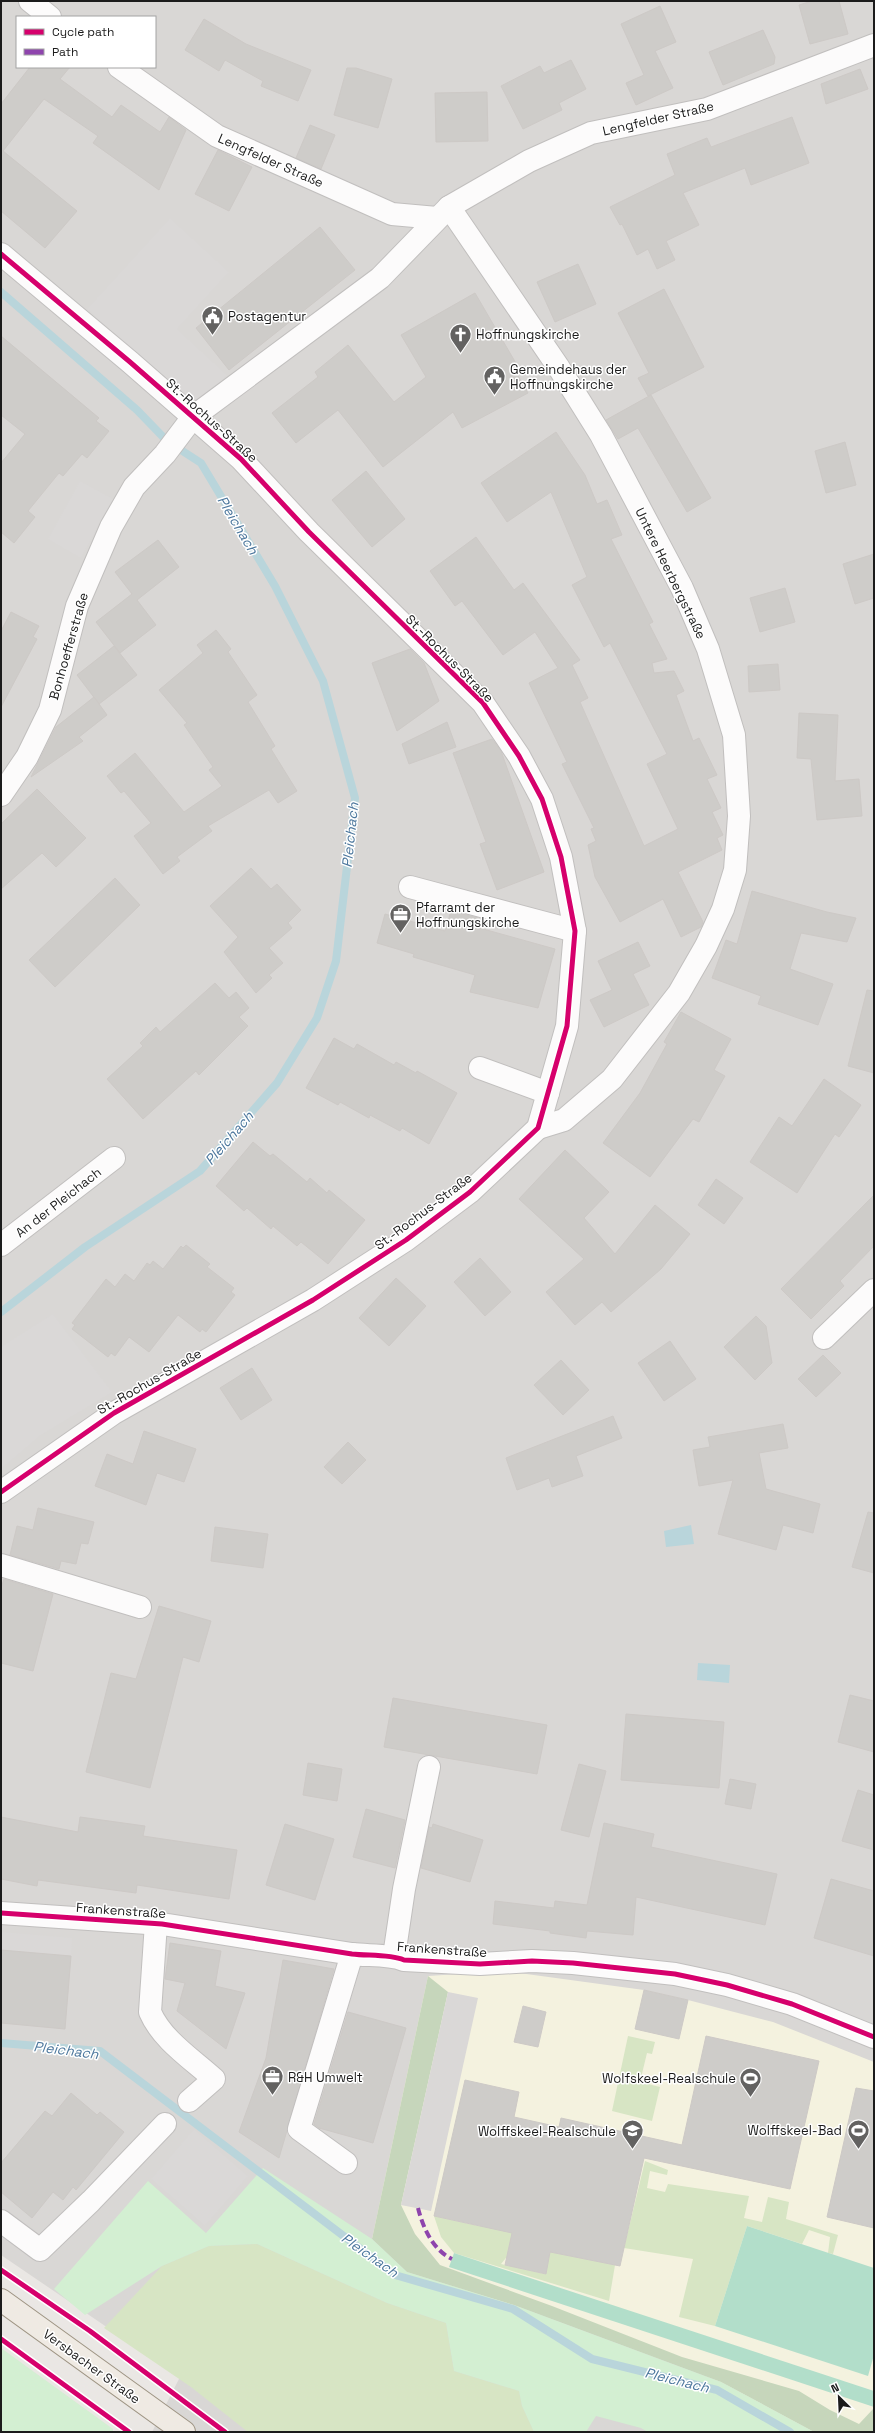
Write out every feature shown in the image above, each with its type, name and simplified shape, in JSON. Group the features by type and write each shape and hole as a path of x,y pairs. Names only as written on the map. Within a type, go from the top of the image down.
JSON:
{"main road":[{"name":"Versbacher Straße","path":"1,2300 184,2432"}],"street":[{"path":"30,1 49,16"},
{"name":"Lengfelder Straße","path":"120,68 217,136 392,214 443,212 529,161 570,142 591,134 707,109 874,45"},
{"name":"Bonhoefferstraße","path":"1,795 27,757 50,710 77,606 111,527 134,487 165,454 193,418 380,278 443,212"},
{"name":"Untere Heerbergstraße","path":"443,212 554,362 601,435 682,588 708,649 734,735 739,816 735,870 723,909 706,946 679,993 612,1079 564,1120 538,1128"},
{"name":"St.-Rochus-Straße","path":"1,254 241,459 315,537 483,703 520,756 542,799 561,857 575,930 567,1026 538,1128 470,1192 406,1240 313,1300 114,1413 1,1492"},
{"path":"410,887 575,930"},
{"path":"480,1068 548,1092"},
{"name":"An der Pleichach","path":"1,1245 114,1158"},
{"path":"824,1338 874,1290"},
{"path":"1,1565 140,1607"},
{"path":"394,1956 404,1889 429,1767"},
{"name":"Frankenstraße","path":"1,1913 156,1923 352,1954 380,1957 394,1956 404,1960 480,1964 532,1961 573,1963 675,1974 727,1985 792,2004 874,2037"},
{"path":"156,1923 150,2012 156,2026 214,2078 189,2101"},
{"path":"346,2163 299,2129 352,1954"},
{"path":"1,2221 40,2250 91,2201 166,2124"}],"shaded area":[{"path":"1,1 874,1 874,2432 152,2432 180,2377 1,2255"},
{"path":"170,218 229,272 177,329 227,375 196,409 87,309"},
{"path":"80,481 113,499 81,558 48,539"},
{"path":"53,1314 112,1392 41,1435 1,1469 1,1347"},
{"path":"1,1932 72,1938 71,1956 1,1950"},
{"name":"Wolffskeel-Realschule","path":"504,1971 644,1990 688,2000 773,2022 874,2062 874,2432 814,2432 721,2382 372,2239 428,1976"},
{"path":"448,1992 478,1998 431,2211 401,2205"},
{"path":"194,2129 248,2176 205,2226 151,2179"}],"green space":[{"path":"428,1976 448,1992 401,2205 415,2234 440,2265 552,2306 682,2357 799,2391 830,2410 859,2424 874,2408 874,2432 814,2432 721,2382 514,2305 407,2272 372,2239"},
{"path":"628,2036 655,2042 652,2054 647,2053 640,2082 660,2087 652,2121 612,2111"},
{"path":"645,2161 668,2170 667,2175 650,2171 647,2188 665,2192 668,2184 749,2196 744,2218 762,2222 768,2197 789,2202 786,2219 838,2235 833,2254 828,2253 830,2237 809,2230 802,2244 747,2226 715,2326 679,2317 693,2259 624,2248"},
{"path":"263,2168 372,2239 407,2272 514,2305 721,2382 814,2432 648,2432 641,2428 596,2416 586,2432 534,2432 522,2406 519,2391 454,2371 446,2323 387,2303 257,2244 209,2246 162,2266 85,2315 54,2289 148,2181 206,2233"},
{"path":"434,2216 479,2226 516,2216 514,2248 501,2264 545,2274 550,2252 615,2265 609,2301 454,2253 441,2237"},
{"path":"747,2226 874,2268 874,2355 868,2376 715,2326"},
{"path":"257,2244 387,2303 446,2323 454,2371 519,2391 522,2406 534,2432 248,2432 191,2387 104,2328 162,2266 209,2246"},
{"path":"454,2253 874,2391 874,2407 449,2267"},
{"path":"1,2348 113,2429 113,2432 1,2432"}],"water":[{"path":"691,1525 694,1544 666,1547 664,1531"},
{"path":"698,1663 730,1665 729,1683 697,1680"}],"building":[{"path":"812,1 839,1 848,34 810,44 799,5"},
{"path":"660,6 676,42 655,51 673,88 636,105 626,83 644,75 621,24"},
{"path":"204,19 246,44 311,70 298,101 261,86 263,81 225,60 219,71 185,50"},
{"path":"763,30 775,57 774,64 723,85 709,52"},
{"path":"571,60 586,89 559,103 562,110 523,129 501,86 540,66 544,73"},
{"path":"29,68 69,68 60,79 112,117 121,105 160,132 169,117 186,130 159,190 93,143 98,136 44,99 3,151 77,211 45,248 1,211 1,104"},
{"path":"347,68 356,68 392,79 378,128 334,115"},
{"path":"860,69 868,89 826,104 821,84"},
{"path":"487,92 488,141 436,142 435,93"},
{"path":"792,117 809,163 751,185 745,168 683,193 699,225 666,241 675,260 657,269 648,249 637,255 622,224 620,225 610,207 675,175 667,154 707,138 711,147"},
{"path":"310,125 335,135 321,169 296,158"},
{"path":"218,150 252,167 229,211 195,194"},
{"path":"320,227 355,270 229,370 196,328"},
{"path":"578,264 596,304 555,322 537,282"},
{"path":"664,289 704,367 648,396 638,378 649,373 618,313"},
{"path":"475,293 517,365 513,367 528,393 462,428 453,412 383,467 338,410 296,443 272,413 318,377 315,372 348,345 394,402 426,377 401,335"},
{"path":"1,336 99,418 96,421 109,431 87,458 82,454 63,476 59,473 28,511 35,517 14,543 1,532 1,463 25,434 1,415"},
{"path":"651,395 711,498 687,512 638,428 618,439 606,420"},
{"path":"556,432 585,475 597,504 607,500 622,535 611,539 653,622 649,624 667,659 652,663 654,673 674,671 684,691 676,695 693,741 699,738 717,775 707,779 721,808 712,812 723,835 717,838 722,850 678,872 703,922 701,927 681,937 663,899 620,922 595,877 588,845 596,841 591,829 594,828 562,764 567,762 529,683 558,668 535,632 503,655 462,601 455,606 430,571 476,537 514,590 523,583 580,660 572,665 588,698 580,702 644,846 678,829 647,764 667,754 610,643 604,647 572,585 587,577 551,492 507,522 481,483"},
{"path":"845,442 856,485 826,493 815,451"},
{"path":"366,471 405,519 372,547 332,500"},
{"path":"158,540 179,567 137,600 156,625 120,653 96,622 132,594 115,572"},
{"path":"874,554 874,598 855,604 843,564"},
{"path":"785,588 795,622 760,632 750,598"},
{"path":"11,612 39,626 33,637 37,639 1,707 1,631"},
{"path":"216,630 231,649 228,652 257,695 248,702 275,746 271,749 297,791 278,803 269,790 208,826 212,831 177,857 180,861 163,874 134,836 151,823 124,791 121,793 107,776 135,753 184,812 222,786 209,770 213,767 184,725 187,723 159,690 203,653 197,645"},
{"path":"114,646 137,675 99,704 77,675"},
{"path":"410,649 424,663 439,701 397,731 372,663"},
{"path":"778,664 780,690 749,692 748,666"},
{"path":"94,697 107,715 79,737 83,741 31,777 56,727"},
{"path":"799,713 838,715 835,781 859,779 862,816 817,820 811,759 797,758"},
{"path":"447,722 456,747 409,764 402,744"},
{"path":"492,739 501,751 544,872 497,890 480,844 486,842 453,753"},
{"path":"37,789 86,838 56,867 42,853 1,889 1,824"},
{"path":"251,868 271,889 277,884 301,910 288,923 292,928 269,948 283,963 269,975 272,978 256,993 224,952 238,937 210,906"},
{"path":"115,878 140,905 55,987 29,960"},
{"path":"752,891 827,912 856,918 847,942 801,933 790,969 833,984 818,1025 758,1004 761,996 712,978 726,940 737,944"},
{"path":"451,911 478,918 476,927 555,949 538,1008 470,992 475,975 413,957 414,954 377,943 385,914 445,931"},
{"path":"638,942 650,966 633,974 649,1005 604,1027 590,1000 612,990 598,961"},
{"path":"215,983 229,998 236,992 249,1008 239,1017 248,1026 199,1075 196,1071 143,1119 107,1079 143,1046 140,1043 156,1027 160,1032"},
{"path":"867,990 874,991 874,1073 848,1066"},
{"path":"681,1012 731,1039 714,1070 725,1076 699,1122 693,1119 650,1177 603,1143 640,1093 667,1044 664,1042"},
{"path":"334,1038 354,1049 357,1044 394,1065 396,1062 416,1073 417,1071 457,1093 429,1144 402,1128 400,1131 370,1115 369,1118 340,1102 338,1105 306,1088"},
{"path":"824,1079 861,1105 839,1137 835,1134 797,1193 750,1162 779,1117 792,1126"},
{"path":"253,1142 270,1156 273,1154 307,1182 310,1178 327,1193 329,1190 365,1220 328,1264 301,1242 297,1246 273,1226 271,1229 247,1208 244,1211 216,1186"},
{"path":"565,1150 609,1192 584,1218 615,1254 655,1205 690,1234 661,1269 611,1312 602,1302 575,1325 546,1292 584,1259 519,1199"},
{"path":"716,1179 743,1198 724,1224 698,1205"},
{"path":"874,1195 874,1246 840,1281 844,1286 811,1319 781,1289"},
{"path":"186,1245 210,1264 207,1267 234,1288 231,1292 235,1295 206,1332 202,1329 200,1332 178,1315 149,1352 129,1337 115,1356 111,1353 108,1357 72,1329 75,1325 72,1323 106,1279 115,1287 125,1274 134,1281 147,1263 150,1265 153,1261 163,1269 181,1246 183,1248"},
{"path":"480,1258 511,1292 485,1316 454,1282"},
{"path":"396,1278 426,1306 389,1346 359,1318"},
{"path":"756,1316 766,1326 772,1363 755,1380 724,1347"},
{"path":"670,1341 696,1379 664,1401 638,1363"},
{"path":"823,1355 841,1373 816,1397 798,1379"},
{"path":"561,1360 589,1390 563,1415 534,1385"},
{"path":"252,1368 272,1400 241,1420 220,1388"},
{"path":"613,1416 622,1438 576,1456 583,1476 552,1487 549,1478 517,1490 506,1458"},
{"path":"783,1424 788,1448 759,1453 766,1489 820,1504 813,1533 783,1525 776,1550 718,1534 733,1480 699,1486 693,1450 710,1447 708,1437"},
{"path":"144,1431 196,1449 184,1482 157,1473 146,1505 95,1486 107,1454 133,1464"},
{"path":"348,1442 366,1460 342,1484 324,1467"},
{"path":"38,1508 94,1522 88,1544 81,1543 76,1564 61,1561 59,1569 10,1555 17,1526 33,1530"},
{"path":"868,1512 874,1513 874,1573 852,1567"},
{"path":"215,1527 268,1534 263,1568 211,1561"},
{"path":"4,1579 53,1594 33,1671 1,1663 1,1588"},
{"path":"159,1606 211,1621 199,1662 183,1657 150,1788 86,1772 111,1673 136,1679"},
{"path":"850,1695 874,1701 874,1752 838,1742"},
{"path":"393,1698 547,1725 537,1774 384,1747"},
{"path":"626,1714 724,1722 719,1788 621,1780"},
{"path":"308,1763 342,1769 337,1801 303,1795"},
{"path":"579,1764 606,1771 589,1837 561,1830"},
{"path":"730,1779 756,1784 751,1809 725,1804"},
{"path":"858,1790 874,1795 874,1850 842,1841"},
{"path":"366,1809 405,1820 395,1868 353,1857"},
{"path":"1,1817 78,1832 80,1817 145,1826 143,1836 237,1850 229,1899 137,1885 136,1893 38,1880 37,1886 1,1879"},
{"path":"604,1823 654,1834 651,1847 777,1874 765,1925 636,1897 633,1935 587,1931 586,1938 550,1933 550,1931 493,1924 495,1901 554,1908 555,1901 587,1905"},
{"path":"285,1824 334,1839 315,1900 266,1885"},
{"path":"433,1824 483,1840 470,1882 421,1868 429,1827 432,1828"},
{"path":"831,1879 874,1891 874,1956 814,1938"},
{"path":"170,1943 221,1951 215,1986 245,1993 226,2049 177,2011 185,1983 165,1979"},
{"path":"1,1950 71,1956 65,2029 1,2023"},
{"path":"283,1960 334,1969 279,2158 239,2132 266,2058"},
{"path":"644,1990 688,2000 679,2039 635,2029"},
{"path":"523,2006 546,2012 538,2047 514,2042"},
{"path":"348,2012 406,2028 373,2143 319,2128 314,2124"},
{"path":"706,2036 819,2061 790,2189 644,2158 620,2266 550,2252 546,2274 505,2265 512,2233 434,2216 465,2080 519,2092 514,2117 559,2127 561,2118 682,2145"},
{"name":"Wolffskeel-Bad","path":"856,2088 874,2091 874,2228 827,2217"},
{"path":"71,2093 97,2115 100,2112 124,2132 76,2190 73,2187 63,2200 53,2192 32,2218 1,2192 1,2163 45,2111 52,2116"}],"waterway":[{"name":"Pleichach","path":"1,292 137,410 167,441 201,463 275,586 323,681 355,798 336,961 317,1018 277,1083 200,1171 85,1247 1,1312"},
{"name":"Pleichach","path":"1,2043 100,2051 395,2275 513,2309 592,2359 717,2390 790,2432"}],"marked path":[{"path":"418,2208 430,2238 439,2250 452,2259"}],"cycle path":[{"path":"1,254 130,362 241,459 309,532 483,703 519,756 542,799 561,857 575,931 567,1026 538,1128 470,1192 406,1240 313,1300 114,1413 1,1492"},
{"path":"1,1913 162,1924 352,1954 385,1956 404,1960 480,1964 532,1961 573,1963 675,1974 727,1985 792,2004 874,2037"},
{"path":"1,2270 90,2331 225,2432"},
{"path":"1,2339 129,2432"}],"place":[{"name":"Postagentur","path":"213,336"},
{"name":"Hoffnungskirche","path":"461,354"},
{"name":"Gemeindehaus der Hoffnungskirche","path":"494,396"},
{"name":"Pfarramt der Hoffnungskirche","path":"400,934"},
{"name":"R&H Umwelt","path":"272,2096"},
{"name":"Wolfskeel-Realschule","path":"751,2098"},
{"name":"Wolffskeel-Realschule","path":"632,2150"},
{"name":"Wolffskeel-Bad","path":"858,2150"}]}
